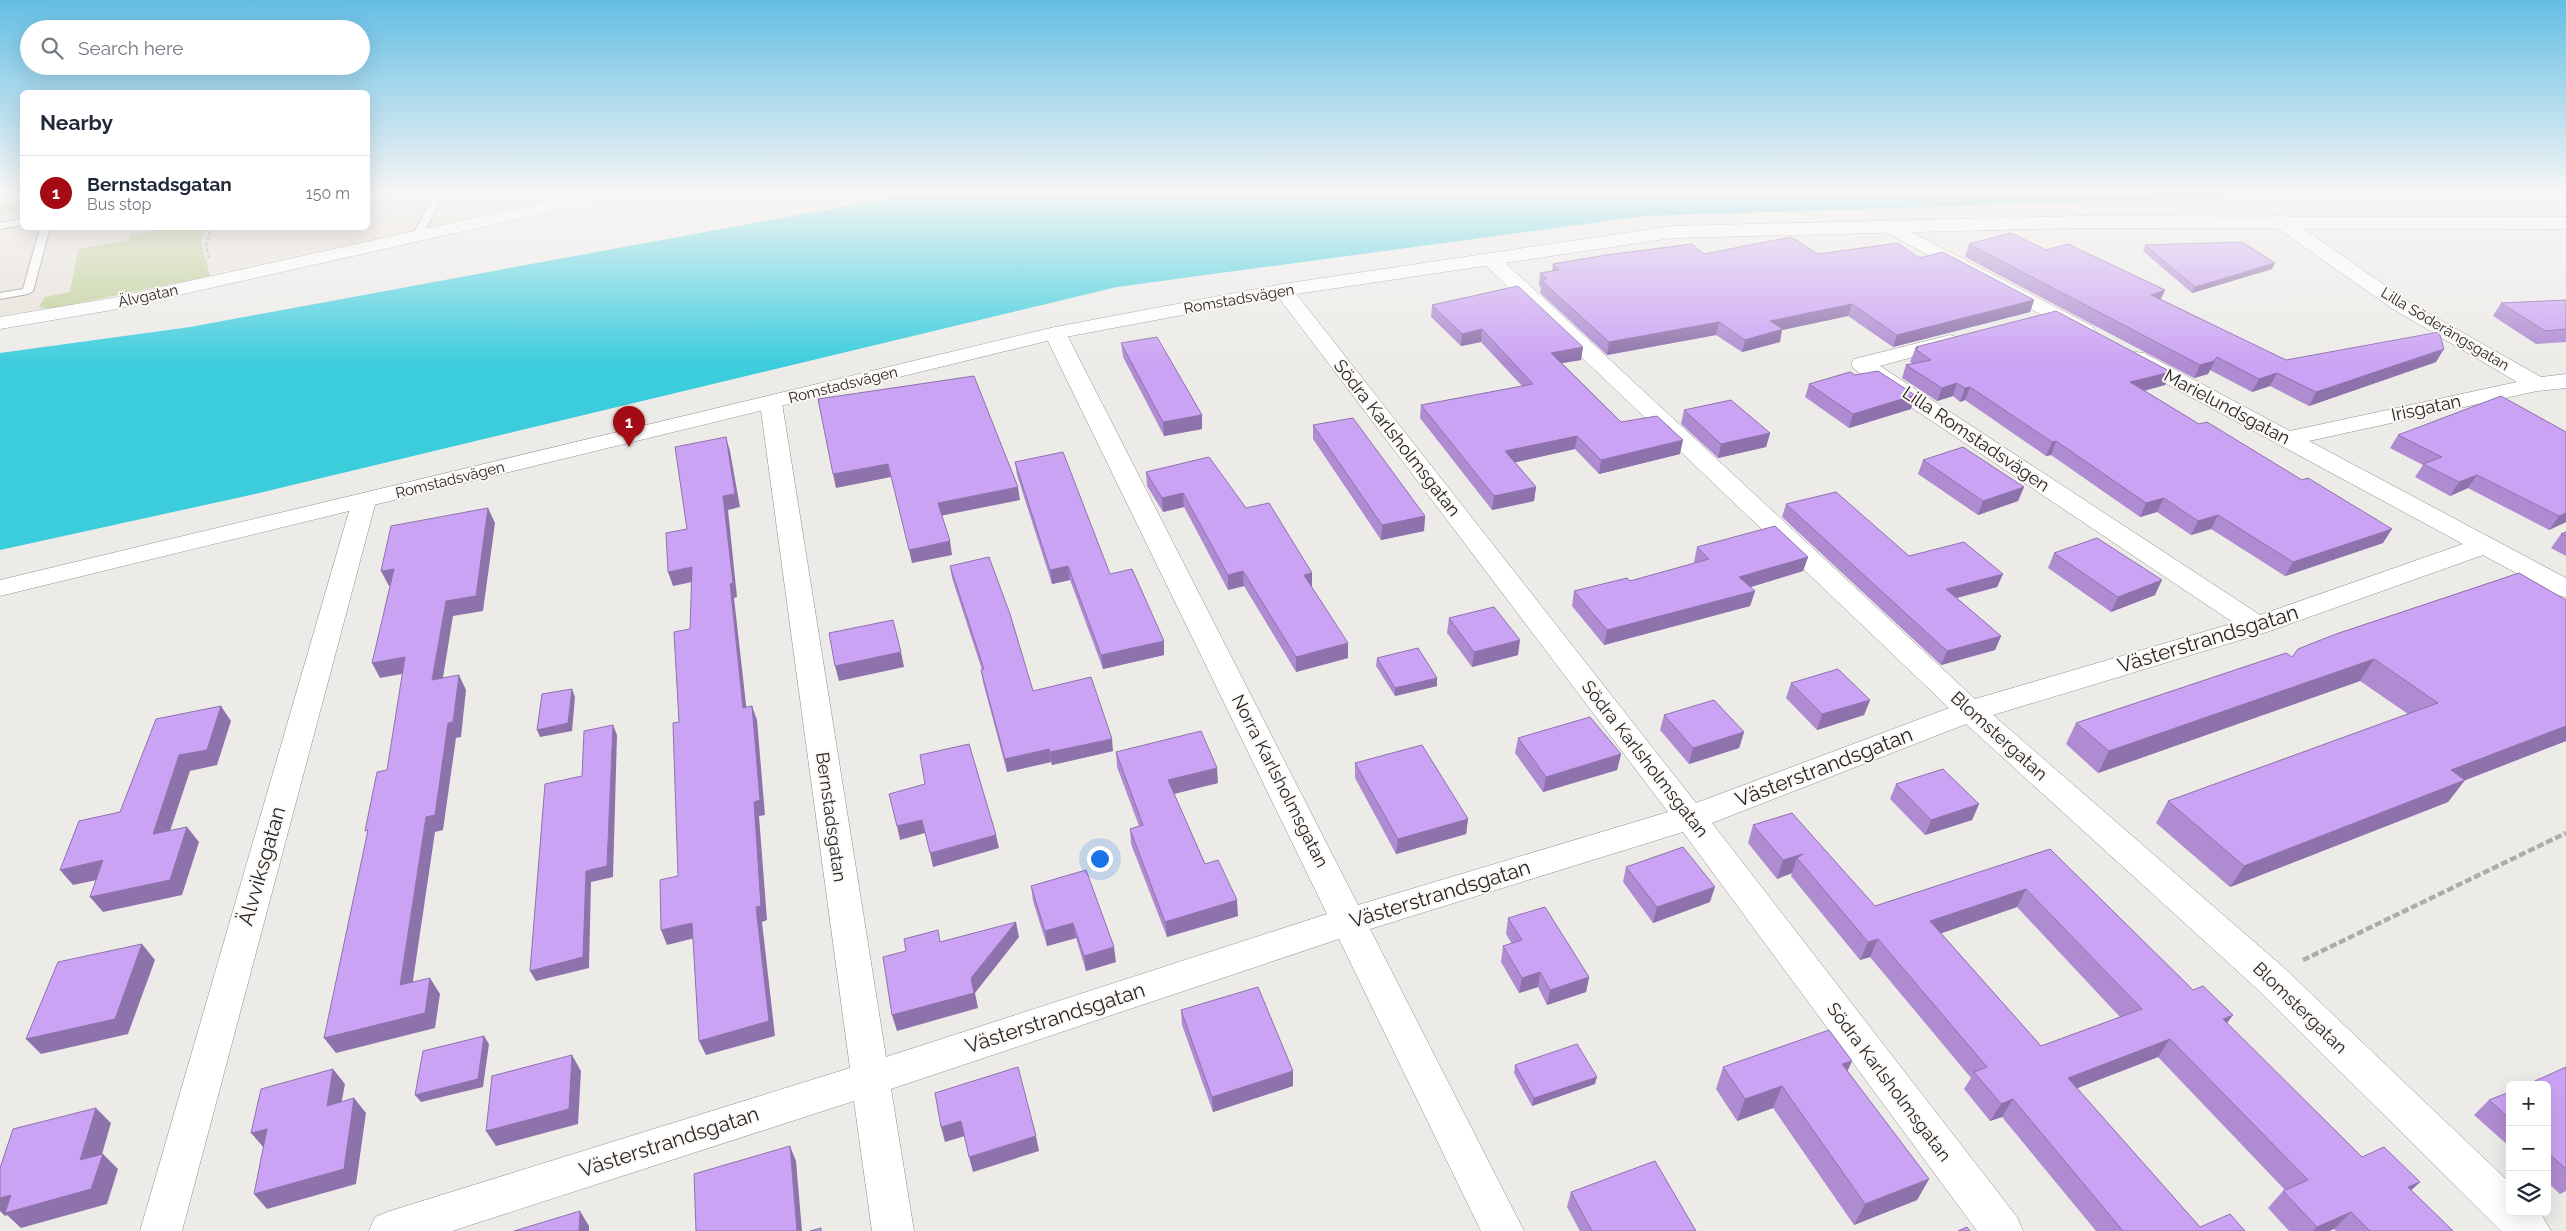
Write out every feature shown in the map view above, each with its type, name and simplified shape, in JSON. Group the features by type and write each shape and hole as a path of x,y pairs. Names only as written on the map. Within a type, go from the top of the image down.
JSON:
{"street":[{"name":"Älvgatan","path":"0,324 112,304 360,249"},
{"name":"Romstadsvägen","path":"0,588 1055,333 1283,290 1554,249"},
{"name":"Marielundsgatan","path":"1933,249 2566,589"},
{"name":"Lilla Söderängsgatan","path":"2321,249 2400,305 2537,384"},
{"name":"Blomstergatan","path":"1490,259 1970,711 2269,977 2506,1208"},
{"name":"Södra Karlsholmsgatan","path":"1283,290 1690,818 2002,1231"},
{"path":"2028,322 2056,314"},
{"name":"Norra Karlsholmsgatan","path":"1055,333 1503,1231"},
{"name":"Lilla Romstadsvägen","path":"1973,336 1862,364 2257,626"},
{"name":"Irisgatan","path":"2288,439 2537,384 2566,381"},
{"name":"Bernstadsgatan","path":"771,403 869,1079 893,1231"},
{"name":"Älvviksgatan","path":"161,1231 364,501"},
{"name":"Västerstrandsgatan","path":"390,1231 869,1079 1350,921 1690,818 1970,711 2257,626 2486,546"},
{"name":"Blomstergatan","path":"2514,1216 2530,1231"}],"lane":[{"path":"0,296 28,291 39,249"}],"path":[{"path":"2269,977 2566,833"}],"shaded area":[{"path":"0,249 327,249 41,309 0,315"}],"green space":[{"path":"78,249 203,249 210,276 50,309 39,307 45,297 70,292"}],"water":[{"path":"611,249 1396,249 1117,287 255,494 0,550 0,353 190,327"}],"building":[{"path":"1649,249 1699,249 1704,254 1727,249 1811,249 1818,254 1851,249 1907,249 1919,258 1943,252 2034,300 1897,335 1852,304 1770,321 1783,329 1745,340 1719,322 1609,342 1542,281 1547,279 1540,273 1559,270 1553,264"},
{"path":"1979,249 2079,249 2165,290 2151,295 2286,360 2439,332 2444,349 2316,392 2277,373 2259,379 2217,357 2214,361 2200,365"},
{"path":"2150,249 2254,249 2275,263 2195,287"},
{"path":"1518,286 1583,347 1551,353 1621,422 1657,416 1683,440 1601,460 1577,436 1505,451 1536,487 1494,496 1421,405 1533,384 1482,329 1462,334 1432,305"},
{"path":"2566,300 2566,329 2545,331 2501,303"},
{"path":"2056,311 2171,372 2130,382 2199,424 2207,422 2302,480 2308,478 2392,529 2293,562 2218,515 2198,521 2164,498 2146,503 2056,441 2052,442 1970,387 1965,388 1957,383 1942,388 1906,365 1931,360 1915,349 1918,348 1916,347"},
{"path":"1157,337 1202,415 1163,422 1121,343"},
{"path":"1878,371 1915,395 1853,414 1809,384 1850,372 1855,375"},
{"path":"974,376 1018,487 938,503 950,541 909,550 888,464 833,474 818,399"},
{"path":"2501,396 2566,432 2566,513 2559,516 2477,475 2459,482 2423,464 2442,457 2398,435"},
{"path":"1731,400 1770,433 1721,444 1684,410"},
{"path":"1353,418 1425,516 1382,525 1313,425"},
{"path":"726,437 735,494 723,496 733,583 730,584 743,708 752,706 760,800 754,802 761,906 756,907 769,1021 699,1041 692,923 661,930 660,880 678,876 673,723 679,722 674,632 690,629 692,567 668,572 666,533 687,529 675,447"},
{"path":"1963,447 2024,487 1983,501 1923,460"},
{"path":"1063,452 1110,574 1132,569 1164,641 1101,655 1068,566 1050,570 1015,462"},
{"path":"1209,457 1246,508 1269,503 1312,573 1304,575 1348,643 1296,657 1243,571 1228,575 1183,493 1162,498 1146,472"},
{"path":"1836,492 1909,556 1964,542 2003,574 1946,589 2001,636 1947,651 1786,504"},
{"path":"488,508 476,596 446,601 432,680 459,675 453,722 448,723 435,815 426,817 400,985 430,978 425,1013 324,1038 368,830 365,831 377,772 387,770 405,657 372,663 394,569 381,571 391,526"},
{"path":"1775,526 1808,557 1739,577 1755,591 1607,630 1574,591 1627,578 1630,581 1709,559 1697,547"},
{"path":"2097,538 2162,580 2118,597 2054,553"},
{"path":"989,557 1010,614 1033,691 1091,677 1112,739 1050,752 1049,749 1005,759 981,670 984,669 950,566"},
{"path":"2519,573 2566,600 2566,726 2451,770 2465,780 2244,866 2168,801 2438,703 2374,659 2109,751 2076,723 2286,653 2292,657 2298,649 2336,634"},
{"path":"1494,607 1520,640 1474,652 1449,618"},
{"path":"893,620 901,652 835,666 829,633"},
{"path":"1418,648 1437,678 1395,688 1377,658"},
{"path":"1838,669 1870,700 1822,714 1791,683"},
{"path":"572,689 568,723 537,730 542,694"},
{"path":"1714,700 1744,732 1693,748 1664,715"},
{"path":"221,706 207,750 179,755 153,834 187,827 170,880 90,897 103,860 60,870 79,821 120,812 156,719"},
{"path":"1590,717 1621,754 1546,777 1518,738"},
{"path":"613,725 607,866 586,871 583,957 530,971 545,784 582,776 584,731"},
{"path":"1201,731 1217,768 1168,780 1205,864 1218,860 1237,900 1165,922 1130,829 1143,825 1116,752"},
{"path":"969,744 996,835 930,853 922,820 897,826 889,794 925,784 920,755"},
{"path":"1422,745 1468,819 1398,839 1355,763"},
{"path":"1943,769 1979,804 1931,820 1896,784"},
{"path":"1792,813 1875,906 2050,849 2193,990 2203,986 2233,1015 2223,1019 2362,1157 2384,1147 2420,1182 2408,1187 2453,1231 2370,1231 2351,1212 2317,1227 2283,1191 2308,1180 2170,1039 2068,1078 2200,1227 2230,1214 2245,1231 2123,1231 2013,1099 2001,1104 1974,1072 1987,1067 1878,939 1868,942 1797,858 1803,854 1783,860 1753,825","holes":["2026,889 2142,1009 2041,1046 1930,921"]},
{"path":"1683,847 1715,887 1657,907 1626,867"},
{"path":"1086,870 1114,947 1084,956 1073,923 1045,931 1031,886"},
{"path":"1545,907 1589,977 1550,990 1540,972 1522,978 1503,946 1522,940 1508,918"},
{"path":"1016,922 971,978 974,993 892,1015 883,957 906,951 904,939 938,930 940,942"},
{"path":"142,944 115,1019 26,1039 58,962"},
{"path":"1258,987 1293,1071 1212,1097 1181,1010"},
{"path":"1829,1030 1852,1061 1842,1064 1929,1179 1865,1204 1782,1086 1745,1099 1723,1067"},
{"path":"484,1036 478,1079 415,1095 423,1051"},
{"path":"1577,1044 1597,1077 1534,1098 1515,1065"},
{"path":"572,1055 569,1109 486,1131 492,1076"},
{"path":"1018,1067 1036,1136 969,1157 961,1121 941,1127 935,1093"},
{"path":"2566,1067 2566,1169 2551,1156 2551,1081 2535,1081"},
{"path":"333,1069 327,1106 354,1098 344,1169 254,1194 267,1129 251,1133 261,1089"},
{"path":"2506,1094 2506,1115 2489,1100"},
{"path":"96,1108 80,1160 103,1154 91,1189 5,1213 11,1195 0,1198 0,1168 13,1129"},
{"path":"790,1146 797,1231 696,1231 694,1174"},
{"path":"1655,1161 1696,1231 1592,1231 1571,1192"},
{"path":"580,1211 579,1231 514,1231"},
{"path":"1967,1227 1970,1231 1958,1231"},
{"path":"821,1228 821,1231 810,1231"}],"place":[{"name":"Bernstadsgatan","path":"629,447"}]}
